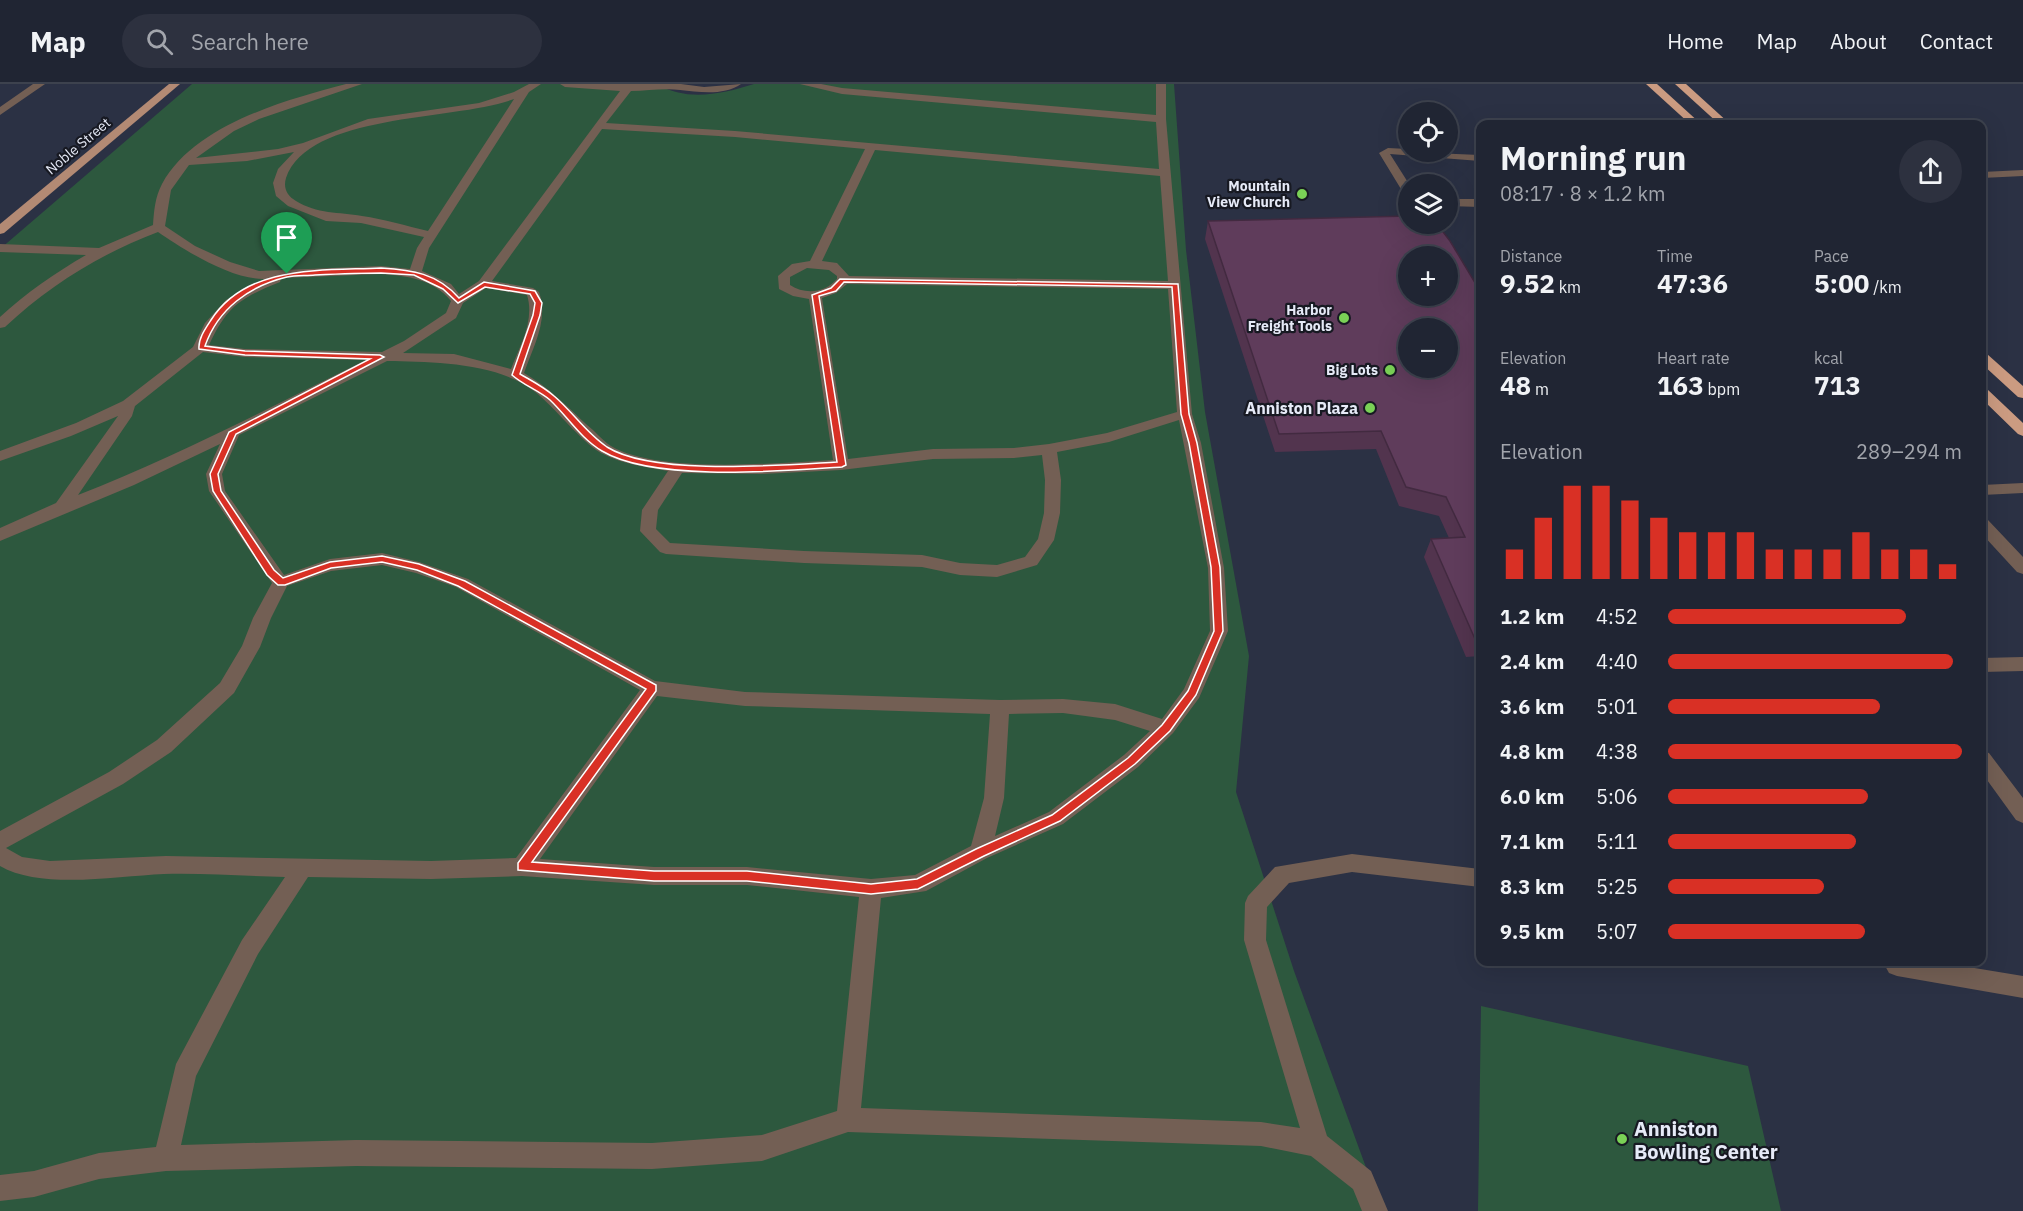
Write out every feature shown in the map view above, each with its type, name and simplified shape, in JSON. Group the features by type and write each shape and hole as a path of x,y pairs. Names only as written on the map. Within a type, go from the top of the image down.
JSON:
{"highway":[{"path":"1651,84 1692,120"},
{"path":"1680,84 1720,120"},
{"path":"1986,361 2023,394"},
{"path":"1986,396 2023,431"}],"main road":[{"name":"Noble Street","path":"1,228 175,84"}],"street":[{"path":"0,112 40,84"},
{"path":"159,227 160,207 165,191 185,162 215,139 241,124 307,98 357,84"},
{"path":"185,162 223,160 307,145 347,128 376,120 468,109 505,100 536,84"},
{"path":"565,84 628,88 676,86 699,90 736,84"},
{"path":"805,84 842,91 1161,119"},
{"path":"0,855 19,866 50,870 166,865 431,870 522,867 654,876 747,876 871,889 918,884 980,852 1056,818 1131,761 1166,728 1192,693 1219,631 1216,567 1193,443 1185,414 1161,119 1161,84"},
{"path":"0,535 128,481 233,432 432,330 451,315 458,301 484,285 628,88"},
{"path":"415,273 423,248 524,92"},
{"path":"599,126 735,134 1166,173"},
{"path":"307,145 284,169 279,183 282,196 292,204 326,217 361,219 432,234"},
{"path":"815,263 872,146"},
{"path":"1398,176 1384,153 1388,151 1476,158"},
{"path":"1986,175 2023,173"},
{"path":"1458,203 1476,202"},
{"path":"0,324 24,303 81,262 159,227"},
{"path":"159,227 191,249 226,265 258,275 369,271 415,273 446,287 458,301"},
{"path":"0,248 99,252"},
{"path":"843,280 843,275 833,266 815,263 796,267 789,271 783,281 789,291 816,295 833,290 843,280 1175,285"},
{"path":"0,456 89,423 129,403 201,348 206,333 218,314 232,299 247,290 287,274"},
{"path":"484,285 532,292 538,303 537,315 516,375"},
{"path":"816,295 842,465"},
{"path":"201,348 245,353 454,358 516,375 538,387 604,449 626,458 678,468 761,469 842,465 933,454 1014,453 1109,438 1185,414"},
{"path":"62,507 125,416 129,403"},
{"path":"233,432 214,474 217,491 271,572 282,582"},
{"path":"678,468 650,510 648,531 666,548 804,557 922,561 960,569 997,571 1031,561 1046,540 1052,513 1053,480 1049,449"},
{"path":"1986,490 2023,488"},
{"path":"1986,528 2023,568"},
{"path":"0,841 116,778 164,746 227,688 251,647 261,618 282,582 330,565 382,559 419,567 462,583 652,688 745,699 1000,707 1063,706 1115,712 1166,728"},
{"path":"1986,665 2023,664"},
{"path":"522,867 652,688"},
{"path":"980,852 994,798 1000,707"},
{"path":"1986,764 2023,814"},
{"path":"1317,1143 1255,940 1256,903 1283,874 1352,863 1476,878"},
{"path":"165,1158 185,1072 250,946 303,867"},
{"path":"848,1120 871,889"},
{"path":"1908,966 2023,987"},
{"path":"0,1188 33,1184 99,1166 165,1158 356,1153 652,1156 762,1148 848,1120 1261,1134 1317,1143 1362,1180 1375,1211"}],"green space":[{"path":"192,84 657,84 668,90 692,95 730,91 754,84 1174,84 1186,250 1205,412 1249,656 1236,792 1294,971 1382,1211 0,1211 0,249"},
{"name":"Anniston Bowling Center","path":"1481,1006 1748,1066 1781,1211 1478,1211"}],"building":[{"name":"Anniston Plaza","path":"1398,216 1398,234 1445,234 1450,241 1453,246 1398,246 1398,306 1458,306 1458,254 1476,284 1476,639 1431,539 1465,537 1446,497 1406,487 1381,431 1279,434 1208,221"}],"place":[{"name":"Mountain View Church","path":"1302,194"},
{"name":"Harbor Freight Tools","path":"1344,318"},
{"name":"Big Lots","path":"1390,370"},
{"name":"Anniston Plaza","path":"1370,408"},
{"name":"Anniston Bowling Center","path":"1622,1139"}],"route":[{"path":"381,270 415,273 446,287 458,301 484,285 532,292 538,303 537,315 516,375 538,387 553,399 584,432 604,449 626,458 678,468 761,469 842,465 816,295 833,290 843,280 1175,285 1185,414 1193,443 1216,567 1219,631 1192,693 1166,728 1131,761 1056,818 980,852 918,884 871,889 747,876 654,876 522,867 652,688 462,583 419,567 382,559 330,565 282,582 271,572 217,491 214,474 233,432 380,357 245,353 201,348 206,333 218,314 232,299 247,290 287,274 381,270"}]}
